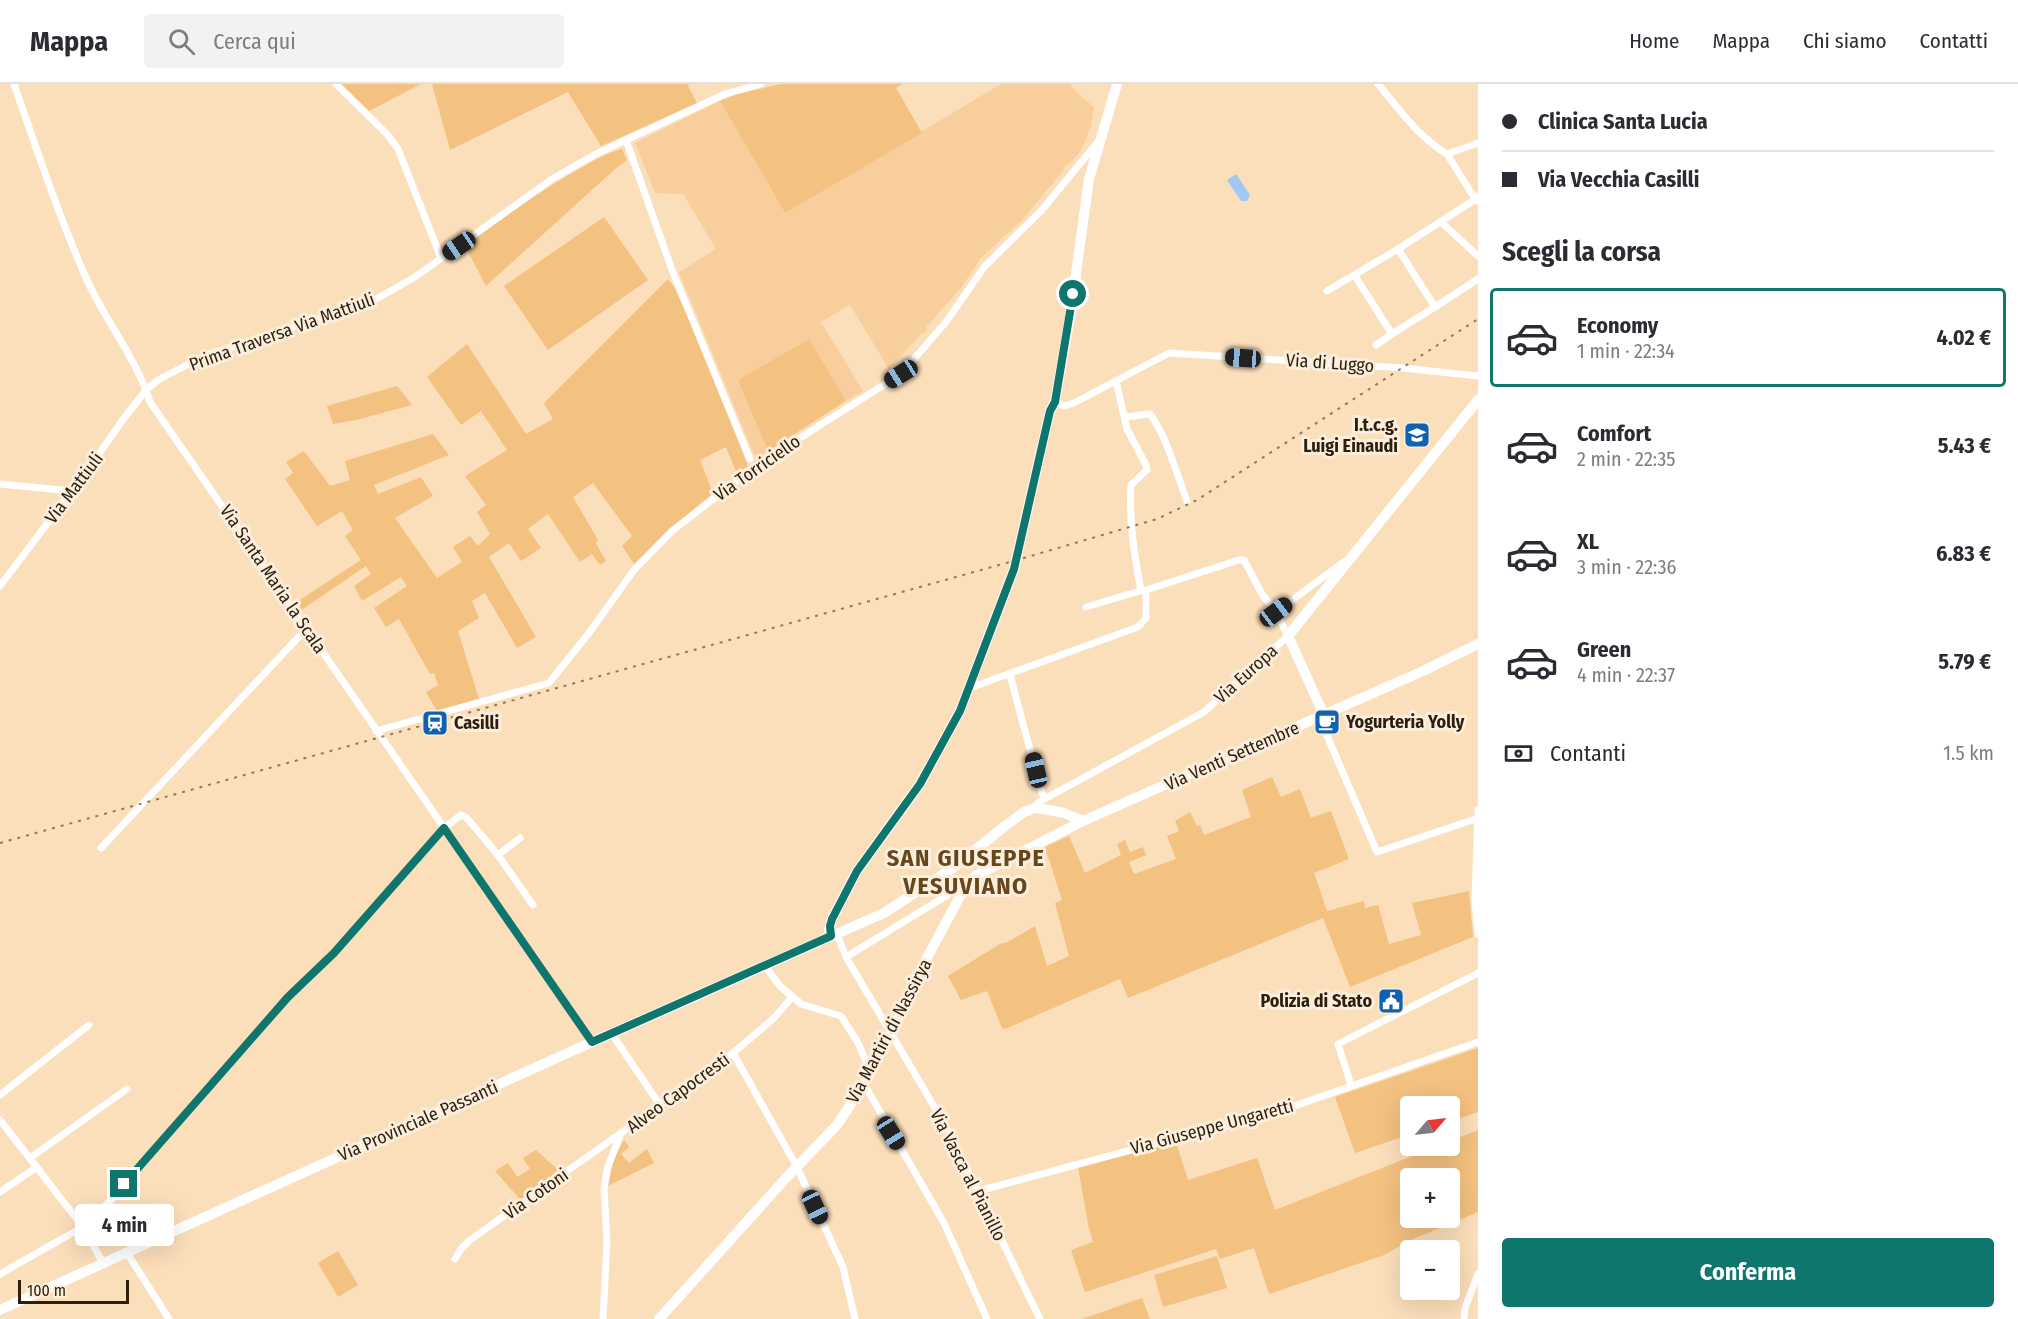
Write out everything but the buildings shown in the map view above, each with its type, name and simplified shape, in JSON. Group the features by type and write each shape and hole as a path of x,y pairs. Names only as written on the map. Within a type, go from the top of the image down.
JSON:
{"main road":[{"path":"834,935 830,926 832,919 857,871 920,784 960,711 1014,569 1050,411 1055,402 1070,316 1089,179 1117,84"},
{"name":"Via Europa","path":"1288,636 1478,400"},
{"path":"1288,636 1321,716"},
{"name":"Via Venti Settembre","path":"1083,821 1423,671 1478,644"},
{"path":"1035,808 1064,813 1083,821"},
{"name":"Via Provinciale Passanti","path":"0,1310 592,1042 884,913 953,868 1024,812 1035,808"},
{"name":"Via Martiri di Nassirya","path":"659,1319 837,1125 864,1084 891,1034 928,956 965,887 975,876 1083,821"}],"street":[{"name":"Via Santa Maria la Scala","path":"14,84 88,282 144,381 150,402 592,1042"},
{"path":"336,84 387,134 398,149 441,258"},
{"name":"Prima Traversa Via Mattiuli","path":"146,390 158,380 204,356 373,301 415,277 552,179 596,154 724,94 762,84"},
{"path":"1327,291 1355,276 1477,199 1447,154 1420,134 1378,84"},
{"name":"Via Torriciello","path":"376,731 549,683 590,633 634,570 672,531 757,465 901,374 946,322 985,266 1041,211 1101,139"},
{"name":"Via Torriciello","path":"626,140 672,270 750,459"},
{"path":"1447,154 1478,143"},
{"path":"1441,222 1478,256"},
{"path":"1398,249 1434,307"},
{"path":"1355,276 1392,334"},
{"path":"1376,345 1478,279"},
{"name":"Via di Luggo","path":"1055,402 1064,406 1074,403 1169,353 1403,368 1478,376"},
{"path":"968,689 1138,627 1146,618 1144,590 1132,542 1130,512 1131,485 1147,470 1127,429 1116,381"},
{"name":"Via Mattiuli","path":"0,586 146,390"},
{"path":"1125,417 1150,414 1152,416 1187,501"},
{"path":"0,484 72,491"},
{"path":"1276,612 1354,554"},
{"path":"1086,608 1244,560 1288,636"},
{"path":"101,848 306,629"},
{"name":"Via Europa","path":"1035,808 1044,799 1204,712 1288,636"},
{"path":"1010,675 1044,799"},
{"path":"1321,716 1377,852 1478,818"},
{"path":"1478,810 1475,900 1478,934"},
{"path":"0,1275 83,1227 110,1202 288,997 342,945 457,816 466,817 498,855 533,905"},
{"path":"498,855 520,838"},
{"path":"846,957 956,890 965,887"},
{"name":"Via Vasca al Pianillo","path":"834,935 948,1130 1040,1319"},
{"path":"765,966 773,978 792,997 807,1007 842,1016 857,1041 870,1071"},
{"path":"1352,1085 1338,1044 1478,973"},
{"name":"Alveo Capocresti","path":"603,1319 607,1240 604,1189 608,1169 621,1133 733,1053 774,1018 792,997"},
{"path":"0,1095 89,1025"},
{"path":"612,1034 660,1105"},
{"name":"Via Giuseppe Ungaretti","path":"978,1191 1263,1117 1478,1042"},
{"path":"733,1053 797,1167 843,1267 855,1319"},
{"path":"864,1084 944,1223 987,1319"},
{"path":"30,1158 127,1089"},
{"path":"0,1120 83,1227 103,1263"},
{"path":"0,1137 9,1131"},
{"name":"Via Cotoni","path":"455,1259 470,1240 621,1133"},
{"path":"0,1192 37,1167"},
{"path":"126,1253 165,1318"},
{"path":"1464,1319 1465,1308 1478,1274"}],"shaded area":[{"path":"341,84 421,84 369,111"},
{"path":"432,84 687,84 697,103 601,146 568,92 450,150"},
{"path":"781,84 902,84 896,88 922,133 785,213 720,101 738,94"},
{"path":"1001,84 1070,84 1094,107 1091,126 1081,151 1063,168 1064,170 1022,220 981,258 961,288 926,327 925,333 921,334 889,369 850,305 821,322 863,391 846,401 808,339 739,383 768,451 756,459 679,272 716,249 683,194 655,193 635,143 720,101 785,213"},
{"path":"622,149 627,160 486,286 465,246 558,181"},
{"path":"604,217 648,280 548,350 504,286"},
{"path":"668,279 687,315 748,466 737,474 726,447 700,460 713,493 634,564 622,546 632,536 593,483 573,497 598,540 596,543 606,561 600,565 592,554 580,562 548,514 528,529 541,548 521,561 509,543 489,557 536,637 517,648 485,593 472,601 479,618 458,631 479,699 437,711 426,692 438,685 434,673 430,674 399,619 386,627 374,608 407,586 401,577 362,601 354,586 371,574 366,566 300,611 295,603 361,560 345,536 353,530 342,511 317,526 285,479 293,473 286,462 304,451 330,486 350,480 345,461 433,434 449,455 374,485 378,494 421,477 433,496 395,518 437,578 462,562 453,547 470,536 478,546 490,534 477,512 486,505 465,476 507,450 481,411 461,425 427,377 467,344 526,434 553,419 544,403"},
{"path":"809,339 846,401 768,451 739,383 740,379"},
{"path":"397,386 412,405 333,424 327,406"},
{"path":"1272,777 1281,797 1300,789 1311,818 1331,811 1349,859 1314,873 1327,911 1364,901 1365,908 1378,905 1389,944 1421,935 1412,903 1469,891 1473,937 1350,987 1323,918 1128,998 1120,979 1005,1029 1002,1028 987,991 961,1000 948,976 1000,944 1008,942 1035,926 1047,966 1069,956 1055,903 1062,900 1045,847 1069,836 1085,873 1121,855 1117,844 1125,840 1130,852 1143,847 1146,855 1129,862 1134,874 1176,859 1167,836 1179,831 1175,821 1190,812 1204,835 1251,817 1242,790"},
{"path":"1478,1048 1478,1112 1460,1118 1460,1096 1400,1096 1400,1138 1355,1153 1335,1097"},
{"path":"1478,1130 1478,1212 1460,1220 1460,1168 1400,1168 1400,1228 1440,1228 1411,1240 1400,1240 1400,1246 1384,1255 1269,1294 1254,1248 1220,1259 1216,1249 1085,1292 1071,1250 1093,1242 1078,1167 1176,1142 1188,1180 1257,1158 1275,1210 1413,1156 1460,1156 1460,1137"},
{"path":"624,1140 629,1147 621,1154 629,1163 647,1149 654,1163 608,1186 614,1159"},
{"path":"536,1150 558,1170 553,1175 554,1178 524,1200 519,1198 495,1171 508,1163 517,1177 530,1169 523,1158"},
{"path":"338,1251 358,1285 338,1297 318,1263"},
{"path":"1217,1256 1227,1288 1163,1307 1154,1275"},
{"path":"1142,1298 1150,1319 1082,1319"}],"water":[{"path":"1236,174 1250,195 1247,201 1241,201 1227,180"}],"railway":[{"path":"0,843 1157,519 1197,500 1478,319"}],"place":[{"name":"I.t.c.g. Luigi Einaudi","path":"1417,435"},
{"name":"Yogurteria Yolly","path":"1327,722"},
{"name":"Casilli","path":"435,723"},
{"name":"Polizia di Stato","path":"1391,1001"}],"district":[{"name":"SAN GIUSEPPE VESUVIANO","path":"966,872"}],"route":[{"path":"124,1184 288,997 334,953 444,828 592,1042 831,936 829,931 832,919 857,871 920,784 960,711 1014,569 1050,411 1055,402 1073,294"}]}
